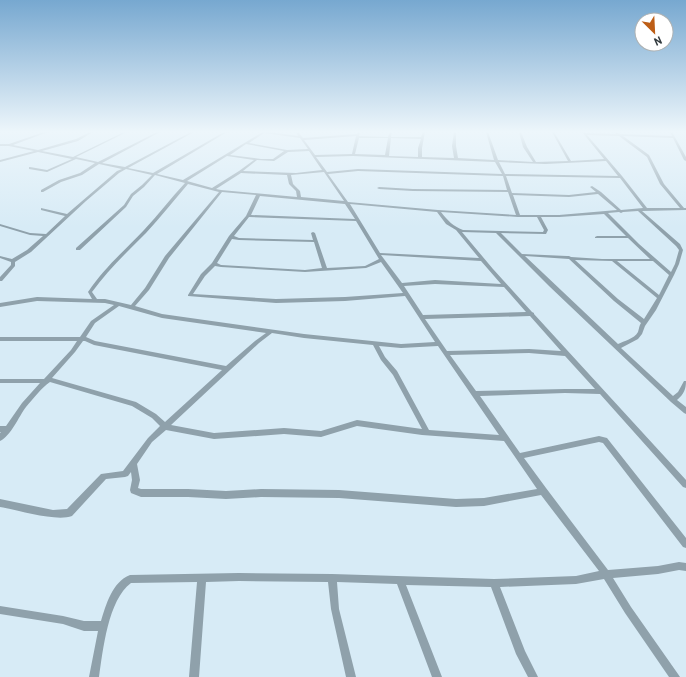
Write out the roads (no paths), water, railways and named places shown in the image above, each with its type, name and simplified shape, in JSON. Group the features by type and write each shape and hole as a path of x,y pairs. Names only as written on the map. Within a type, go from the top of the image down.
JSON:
{"street":[{"path":"30,168 47,171 62,164"},
{"path":"42,192 60,181 81,174 97,164"},
{"path":"101,164 154,174 220,191 438,211 538,216 622,212 646,209 684,209"},
{"path":"0,257 13,261 22,257 109,180 133,164"},
{"path":"78,248 125,206 132,195 154,174 172,164"},
{"path":"95,300 90,292 97,280 129,244 159,216 185,183 213,164"},
{"path":"212,189 251,164"},
{"path":"319,164 347,203 380,257 401,285 439,344 543,491 606,574 628,610 675,677"},
{"path":"498,164 504,175 518,216"},
{"path":"609,164 622,177 646,209"},
{"path":"652,164 662,184 684,209"},
{"path":"240,172 288,174 358,170 622,177"},
{"path":"288,174 291,184 298,191 299,198"},
{"path":"592,187 622,212"},
{"path":"379,188 509,192 569,196 600,193"},
{"path":"132,306 147,289 167,257 220,191"},
{"path":"258,195 248,216 231,237 214,264 203,275 190,295 276,301 345,300 406,294"},
{"path":"42,209 68,216"},
{"path":"617,347 636,338 644,322 654,310 672,275 681,250 678,245 639,210"},
{"path":"438,211 447,223 456,229 482,260 686,485"},
{"path":"606,213 628,237 672,275"},
{"path":"248,216 358,220"},
{"path":"456,229 498,233 545,233 546,230 538,216"},
{"path":"0,225 30,234 47,235"},
{"path":"313,233 325,270"},
{"path":"498,233 551,285 686,411"},
{"path":"231,237 239,239 315,241"},
{"path":"597,237 628,237"},
{"path":"522,255 613,260 654,260"},
{"path":"214,264 221,266 305,271 366,267 380,257 482,260"},
{"path":"568,257 616,300 644,322"},
{"path":"613,260 660,298"},
{"path":"0,280 13,265 13,261"},
{"path":"401,285 435,282 506,286"},
{"path":"0,304 37,299 95,300 132,306 162,316 304,336 401,346 439,344"},
{"path":"0,438 24,405 48,380 93,322 118,304"},
{"path":"422,317 532,314"},
{"path":"0,503 53,514 66,514 71,511 99,479 107,475 125,474 150,440 257,342 272,331"},
{"path":"0,339 86,339 94,343 228,369"},
{"path":"375,343 383,358 398,379 427,432"},
{"path":"446,353 529,351 568,354"},
{"path":"0,381 48,380 134,404 154,416 165,427 214,436 284,431 321,434 357,423 427,432 506,438"},
{"path":"673,400 680,394 686,383"},
{"path":"474,394 565,391 601,392"},
{"path":"0,429 8,429"},
{"path":"519,456 599,439 605,440 686,544"},
{"path":"133,463 136,480 134,490 141,493 338,494 456,503 484,502 543,491"},
{"path":"94,677 103,626 121,584 130,579 332,578 494,583 576,580 606,574 658,570 678,566 686,567"},
{"path":"194,677 202,578"},
{"path":"332,578 335,609 351,677"},
{"path":"400,580 437,677"},
{"path":"494,583 521,654 533,677"},
{"path":"0,610 63,620 84,626 103,626"}]}
